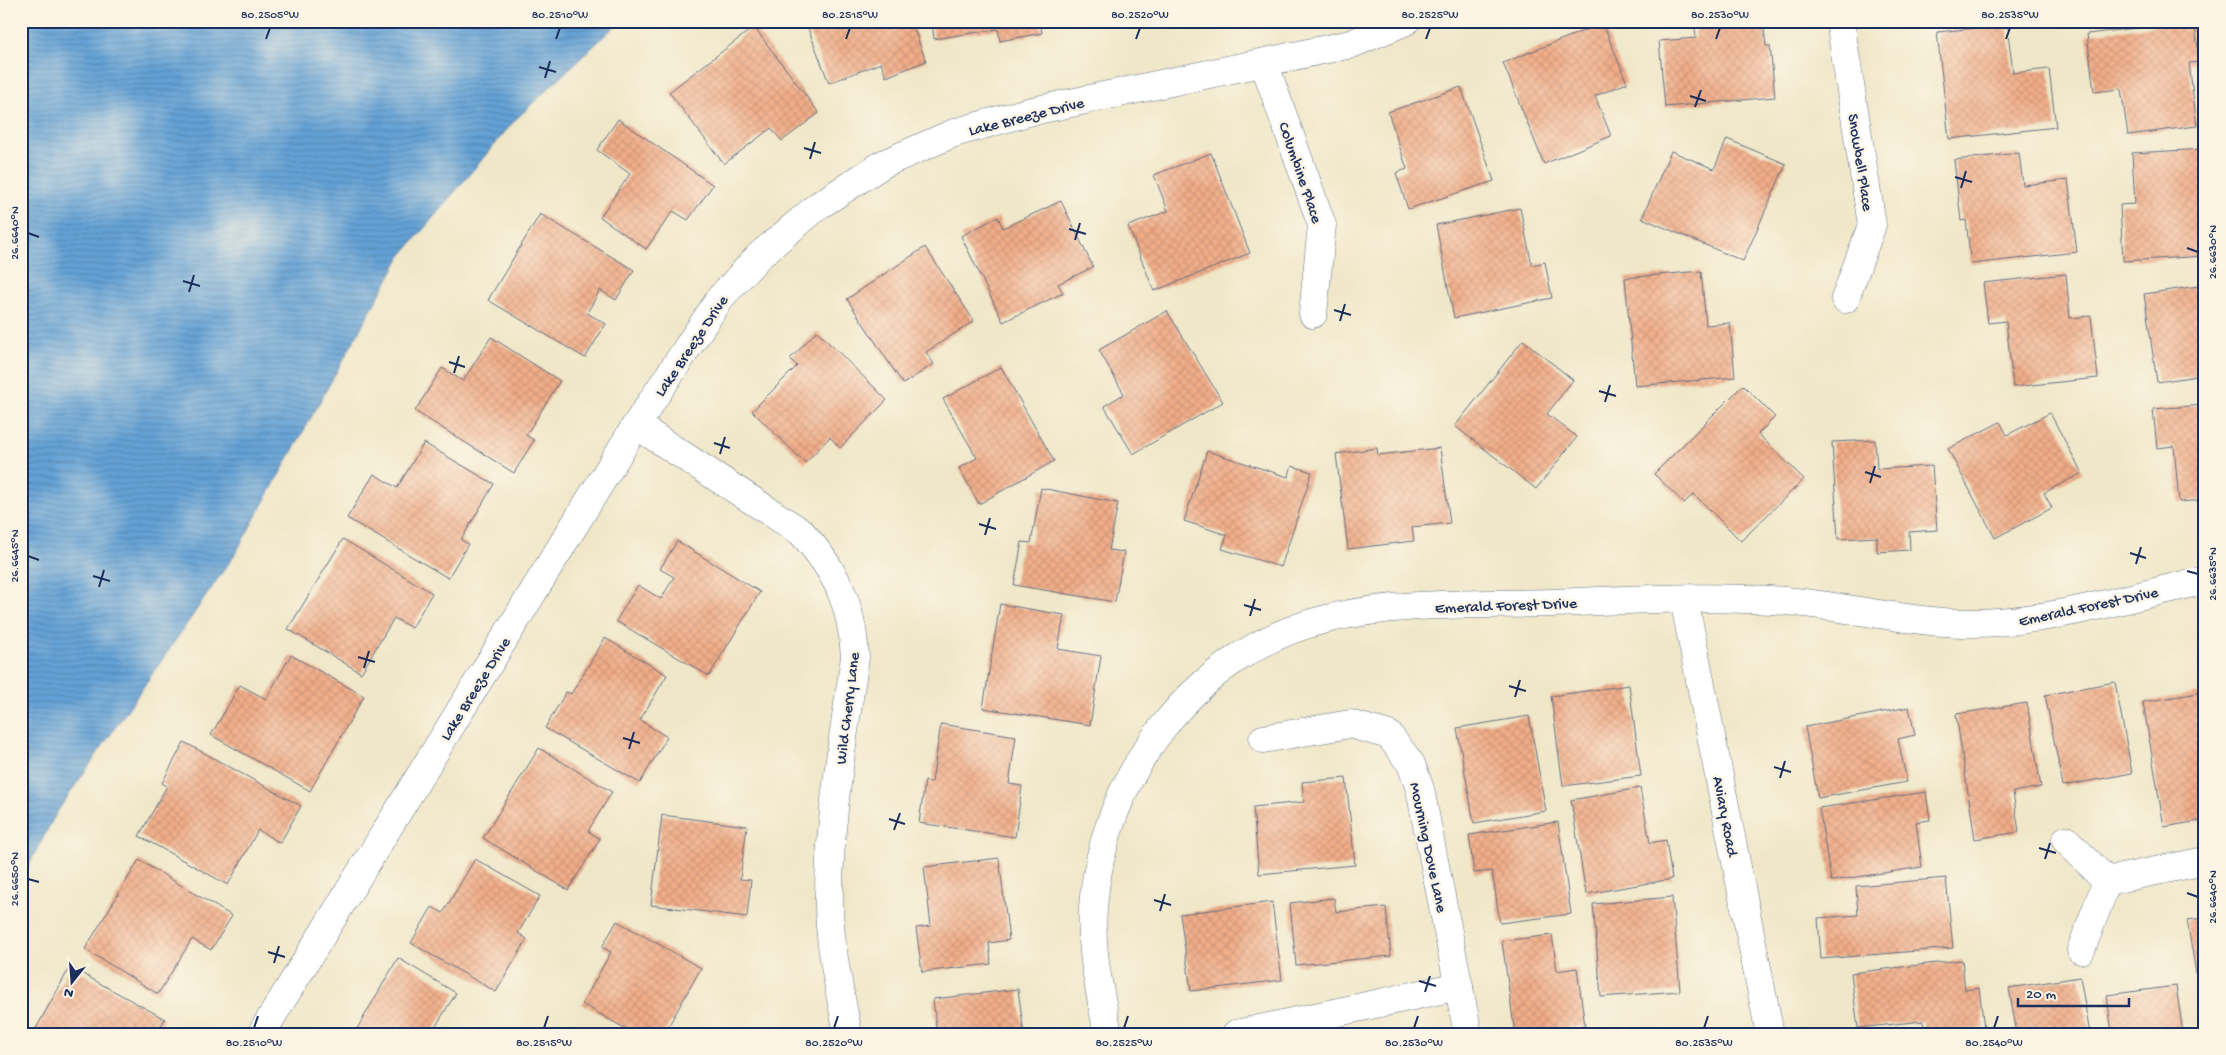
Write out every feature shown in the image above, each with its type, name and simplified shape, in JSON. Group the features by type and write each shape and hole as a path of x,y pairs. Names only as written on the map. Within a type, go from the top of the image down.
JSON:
{"street":[{"name":"Lake Breeze Drive","path":"261,1034 636,425 721,297 759,256 818,206 883,164 954,133 1028,112 1351,44 1406,21"},
{"name":"Snowbell Place","path":"1840,21 1872,225 1845,299"},
{"name":"Columbine Place","path":"1264,63 1322,225 1313,314"},
{"name":"Wild Cherry Lane","path":"636,425 801,532 820,553 831,569 846,602 853,630 854,657 832,828 829,907 834,960 848,1034"},
{"name":"Emerald Forest Drive","path":"1108,1034 1094,961 1092,909 1100,857 1115,806 1139,760 1170,717 1208,680 1228,664 1274,638 1323,620 1374,610 1684,599 1787,601 1962,623 2023,620 2205,580"},
{"name":"Aviary Road","path":"1684,599 1770,1034"},
{"name":"Mourning Dove Lane","path":"1263,739 1350,724 1389,735 1410,764 1420,789 1468,1034"},
{"path":"2066,840 2107,881"},
{"path":"2107,881 2205,861"},
{"path":"2081,950 2107,881"},
{"path":"1236,1034 1459,986"}],"water":[{"path":"21,21 620,21 515,120 401,256 235,554 57,812 21,879"}],"building":[{"path":"809,21 911,21 926,61 886,77 881,63 829,83 806,23"},
{"path":"932,21 1040,21 1042,33 1000,41 998,29 934,39"},
{"path":"1694,21 1763,21 1766,46 1770,46 1775,97 1665,107 1659,41 1696,38"},
{"path":"2194,21 2200,62 2189,63 2197,126 2128,135 2121,89 2094,92 2087,34"},
{"path":"1603,23 1627,83 1595,96 1611,136 1544,164 1503,63"},
{"path":"2007,25 2013,73 2049,69 2056,127 1949,139 1937,32"},
{"path":"754,27 819,113 782,141 771,128 724,164 669,92"},
{"path":"1461,87 1494,181 1408,209 1396,173 1407,169 1388,112"},
{"path":"618,119 713,185 688,220 673,211 646,249 600,217 630,174 597,150"},
{"path":"1727,139 1786,164 1743,261 1642,218 1671,151 1714,169"},
{"path":"2205,149 2205,256 2123,261 2120,205 2135,204 2132,153"},
{"path":"1211,153 1250,253 1154,291 1128,226 1168,211 1154,175"},
{"path":"2019,153 2023,185 2068,180 2077,252 1971,264 1966,220 1961,221 1954,160"},
{"path":"1061,201 1093,267 1058,284 1063,293 1003,322 961,236 998,217 1003,228"},
{"path":"1520,208 1532,265 1545,262 1552,298 1454,318 1436,225"},
{"path":"540,214 634,270 616,300 600,290 587,313 606,324 585,358 488,300"},
{"path":"925,247 974,321 926,352 934,364 903,384 847,299"},
{"path":"1701,271 1706,325 1730,323 1735,377 1635,386 1625,278"},
{"path":"2066,274 2070,318 2091,316 2098,378 2013,387 2006,321 1988,323 1983,283"},
{"path":"2205,285 2205,375 2157,382 2144,294"},
{"path":"1167,311 1223,402 1133,454 1104,406 1124,394 1099,350"},
{"path":"817,331 887,400 840,448 830,437 805,463 752,411 797,366 790,359"},
{"path":"491,337 560,381 526,435 534,440 514,473 415,411 442,368 463,381"},
{"path":"1523,340 1573,380 1547,414 1577,437 1536,489 1455,426"},
{"path":"1001,367 1054,461 979,504 959,468 977,458 943,399"},
{"path":"1743,385 1775,417 1758,434 1804,479 1741,541 1694,494 1684,503 1654,474"},
{"path":"2205,405 2205,500 2179,502 2174,446 2157,448 2153,409"},
{"path":"2050,413 2082,473 2044,493 2052,508 1995,538 1948,449 2000,422 2007,435"},
{"path":"1875,440 1877,469 1932,466 1937,530 1909,532 1910,550 1877,552 1877,537 1838,539 1832,442"},
{"path":"424,443 494,484 461,540 468,544 448,578 347,518 374,474 397,488"},
{"path":"1377,448 1378,455 1440,448 1450,523 1412,527 1414,541 1348,549 1336,454"},
{"path":"1207,451 1288,477 1292,466 1312,472 1281,567 1222,549 1227,535 1184,521"},
{"path":"1041,488 1118,503 1109,550 1124,552 1115,602 1014,585 1022,542 1031,543"},
{"path":"343,539 432,593 412,628 394,618 361,673 288,629"},
{"path":"677,541 760,592 709,676 616,621 638,585 661,599 674,577 660,569"},
{"path":"1000,604 1064,615 1058,649 1101,656 1090,725 983,708"},
{"path":"605,638 667,675 640,720 667,737 640,783 545,728 566,692 571,694"},
{"path":"291,655 364,696 310,791 211,735 240,685 266,699"},
{"path":"2115,682 2132,773 2063,786 2045,695"},
{"path":"1629,685 1641,776 1563,786 1551,696"},
{"path":"2205,692 2205,779 2200,779 2205,820 2164,827 2143,702"},
{"path":"2027,703 2041,787 2013,792 2019,832 1975,839 1956,714"},
{"path":"1909,707 1915,735 1898,739 1907,782 1818,798 1805,727"},
{"path":"1529,716 1546,811 1474,823 1457,728"},
{"path":"941,724 1016,736 1009,784 1022,786 1015,837 919,823 925,781 932,782"},
{"path":"184,742 301,806 280,843 258,830 228,885 139,836 167,786 162,783"},
{"path":"539,748 612,792 588,831 600,839 568,890 483,838"},
{"path":"1346,778 1355,865 1259,874 1253,807 1304,802 1302,782"},
{"path":"1640,788 1650,843 1666,840 1672,879 1586,894 1571,800"},
{"path":"1926,792 1930,820 1916,822 1922,867 1831,881 1819,808"},
{"path":"662,815 747,826 740,879 751,880 747,917 651,905"},
{"path":"1558,822 1571,914 1500,923 1492,871 1474,873 1469,835"},
{"path":"999,858 1009,940 989,943 991,964 922,972 916,928 931,926 924,867"},
{"path":"475,859 540,896 518,933 527,939 496,992 411,943 432,907 443,913"},
{"path":"139,860 232,916 211,950 192,939 158,994 85,949"},
{"path":"1946,878 1953,948 1821,959 1818,918 1858,915 1856,886"},
{"path":"1672,897 1680,991 1601,997 1593,904"},
{"path":"1334,898 1336,912 1386,907 1391,956 1296,965 1290,903"},
{"path":"1272,902 1282,980 1191,991 1180,914"},
{"path":"2205,918 2205,1021 2204,1021 2187,920"},
{"path":"617,921 701,968 664,1034 635,1034 582,1004 611,952 602,947"},
{"path":"1552,935 1557,971 1577,968 1585,1026 1515,1034 1502,941"},
{"path":"398,958 456,993 434,1029 441,1034 354,1034"},
{"path":"1962,960 1965,990 1979,988 1984,1028 1925,1034 1923,1021 1858,1028 1851,973"},
{"path":"70,967 165,1019 156,1034 33,1034"},
{"path":"2080,977 2090,1034 2017,1034 2009,988"},
{"path":"2176,986 2183,1034 2112,1034 2107,995"},
{"path":"1018,989 1024,1034 937,1034 933,999"}]}
